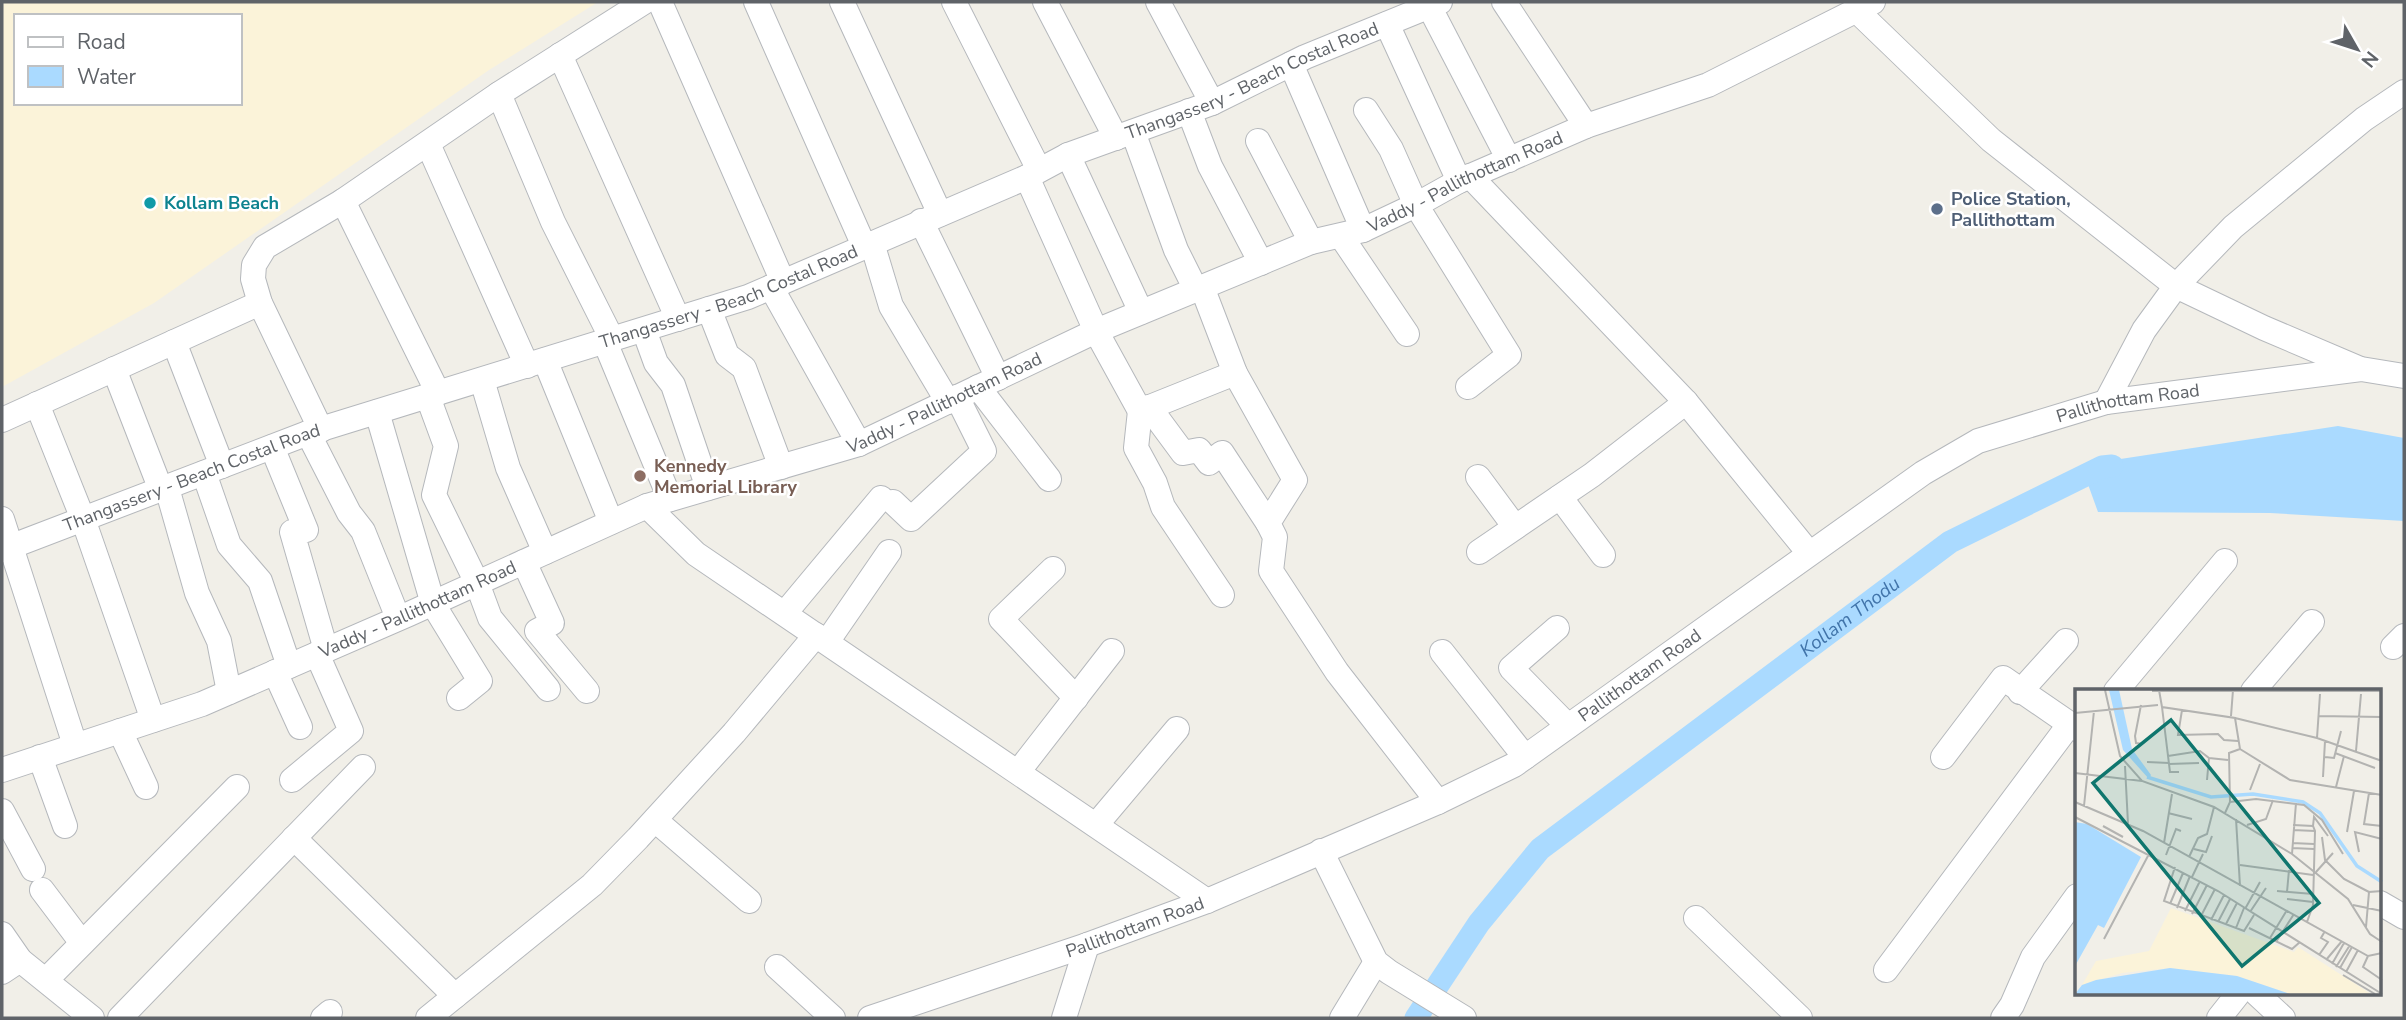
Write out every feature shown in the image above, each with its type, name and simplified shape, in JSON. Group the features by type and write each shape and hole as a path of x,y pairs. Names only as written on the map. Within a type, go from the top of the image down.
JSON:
{"street":[{"path":"398,618 363,531 349,513 260,303 253,279 254,265 265,247 343,201 499,94 644,2"},
{"path":"660,2 777,284 859,444"},
{"path":"756,2 868,245 891,306 1049,480"},
{"path":"785,613 887,500 911,519 984,452 930,218 842,2"},
{"path":"954,2 1033,173 1096,331 1144,409 1183,453 1199,450 1209,463 1222,453 1275,537 1271,571 1337,672 1438,802"},
{"path":"1045,2 1125,135 1176,250 1199,288 1235,373 1296,480 1268,523"},
{"path":"1158,2 1212,103"},
{"path":"1504,2 1586,126"},
{"path":"1435,4 1509,160"},
{"name":"Thangassery - Beach Costal Road","path":"7,548 315,431 748,297 1033,173 1068,155 1212,103 1291,64 1435,4"},
{"path":"1865,6 1991,140 2176,286 2264,328 2361,369"},
{"name":"Vaddy - Pallithottam Road","path":"2,768 153,720 229,692 658,503 859,444 1096,331 1311,242 1352,233 1416,205 1465,178 1586,126 1708,85 1865,6"},
{"path":"1387,24 1465,178 1686,402 1809,553"},
{"path":"560,55 678,319"},
{"path":"1291,64 1352,233 1407,334"},
{"path":"2106,402 2144,330 2176,286 2233,227 2364,119 2404,92"},
{"path":"499,94 553,222 608,340 658,503 696,554 1207,901"},
{"path":"1367,110 1391,149 1416,205 1509,355 1468,387"},
{"path":"1189,111 1210,166 1261,263"},
{"path":"1258,141 1311,242"},
{"path":"428,144 611,522"},
{"path":"1068,155 1141,313"},
{"path":"343,201 433,395 446,446 434,495 477,583 490,618 548,689"},
{"path":"2,420 260,303"},
{"path":"709,309 727,355 744,368 781,467"},
{"path":"644,330 656,363 673,386 708,488"},
{"path":"174,342 213,470 229,545 260,581 300,727"},
{"path":"114,369 164,489 197,593 219,641 229,692"},
{"name":"Pallithottam Road","path":"870,1018 1087,945 1207,901 1438,802 1514,765 1923,473 1978,441 2106,402 2361,369 2404,376"},
{"path":"1144,409 1235,373"},
{"path":"482,380 552,623 537,631 587,691"},
{"path":"1479,552 1592,475 1686,402"},
{"path":"37,404 83,519 153,720"},
{"path":"1144,409 1136,448 1155,483 1163,507 1222,595"},
{"path":"377,412 433,604 480,681 460,698"},
{"path":"272,447 306,530 292,532 321,652 351,731 292,780"},
{"path":"1478,477 1516,527"},
{"path":"1560,497 1603,555"},
{"path":"2,519 7,548 75,745"},
{"path":"428,1018 592,885 821,638 889,552"},
{"path":"2118,689 2225,561"},
{"path":"1053,569 1001,619 1076,698"},
{"path":"2255,689 2312,622"},
{"path":"1557,628 1511,668 1568,726"},
{"path":"2020,692 2066,641"},
{"path":"1018,772 1112,651"},
{"path":"1442,652 1525,757"},
{"path":"1886,970 2073,727 2003,678 1943,757"},
{"path":"1096,825 1177,729"},
{"path":"120,731 146,787"},
{"path":"40,757 65,826"},
{"path":"121,1018 363,767"},
{"path":"46,980 237,787"},
{"path":"2,811 37,880 82,943"},
{"path":"655,820 750,901"},
{"path":"294,838 455,996"},
{"path":"1321,850 1383,967 1459,1014"},
{"path":"2003,1018 2012,1005 2033,957 2075,899"},
{"path":"2382,903 2404,918"},
{"path":"1696,918 1800,1018"},
{"path":"2,934 11,966 46,980 92,1018"},
{"path":"1064,1018 1087,945"},
{"path":"778,967 833,1018"},
{"path":"1342,1018 1383,967"},
{"path":"2219,1018 2236,996"},
{"path":"2259,996 2283,1018"}],"sand":[{"name":"Kollam Beach","path":"2,2 598,2 489,70 154,303 2,387"}],"water":[{"path":"2338,426 2404,438 2404,521 2270,513 2098,512 2081,465"}],"waterway":[{"name":"Kollam Thodu","path":"1416,1018 1479,923 1540,849 1950,542 2102,467 2112,466"}],"place":[{"name":"Kollam Beach","path":"150,203"},
{"name":"Police Station, Pallithottam","path":"1937,209"},
{"name":"Kennedy Memorial Library","path":"640,476"}]}
